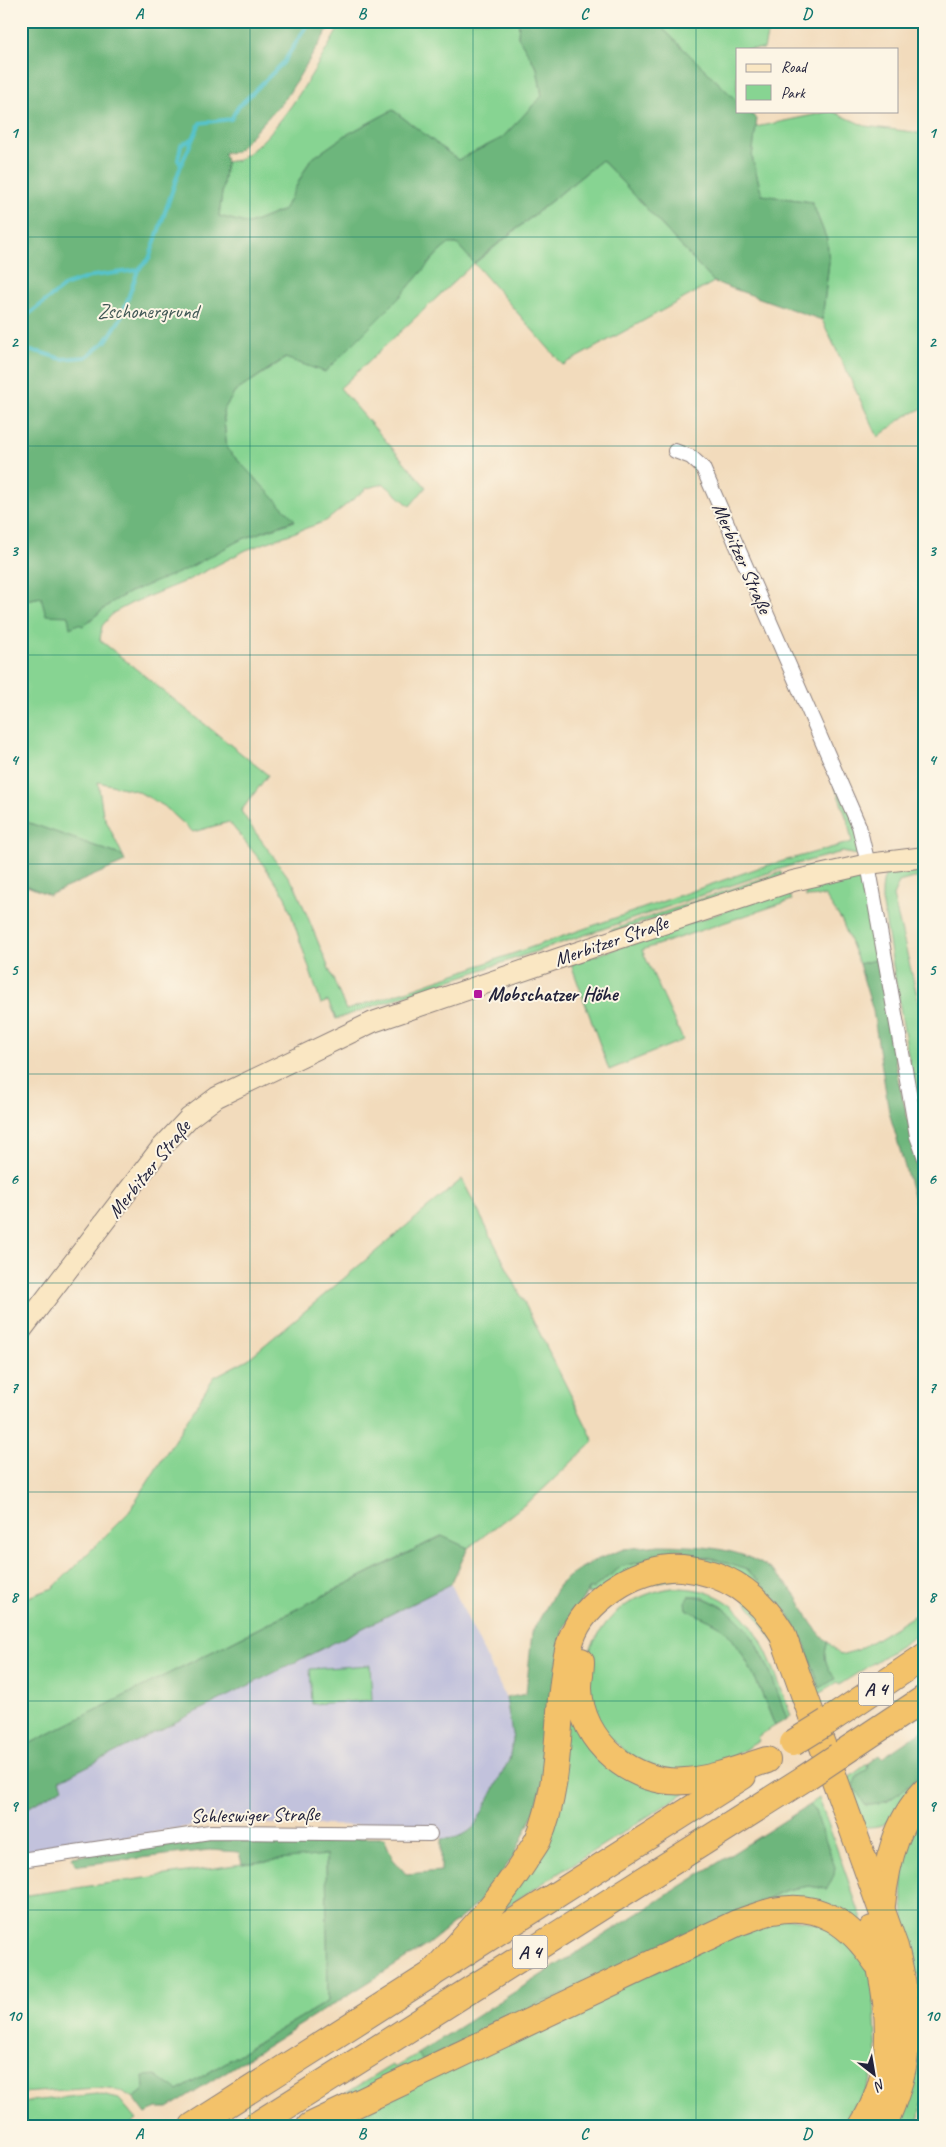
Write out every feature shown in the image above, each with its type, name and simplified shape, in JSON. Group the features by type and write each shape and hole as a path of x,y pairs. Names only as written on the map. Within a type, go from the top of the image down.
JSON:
{"highway":[{"name":"A 4","path":"430,1976 493,1906 512,1881 538,1840 551,1797 564,1673 575,1631 582,1620 607,1593 627,1580 640,1575 677,1567 704,1570 732,1581 751,1594 766,1609 782,1633 882,1910"},
{"path":"767,1760 703,1779 684,1782 647,1777 623,1765 610,1754 591,1730 585,1717 579,1688 582,1658 600,1622 612,1609 637,1592 674,1583 700,1585 733,1599 754,1618 765,1633 774,1652 874,1933 881,1968 889,2022 888,2048 882,2082 862,2126"},
{"name":"A 4","path":"192,2126 827,1722 925,1656"},
{"name":"A 4","path":"255,2126 805,1778 925,1698"},
{"path":"883,2126 892,2108 904,2068 908,2031 904,1985 895,1947 882,1910 890,1856 901,1827 919,1797 925,1791"},
{"path":"310,2126 737,1923 774,1911 799,1909 822,1913 844,1924 864,1944 881,1968"}],"street":[{"name":"Merbitzer Straße","path":"21,1331 160,1149 189,1118 217,1097 373,1022 793,881 868,864 859,826 703,468 691,457 675,451"},
{"path":"925,857 868,864 917,1136 925,1158"},
{"name":"Schleswiger Straße","path":"21,1860 210,1832 430,1834"}],"shaded area":[{"path":"451,1584 506,1698 513,1740 509,1760 475,1826 468,1833 455,1839 441,1839 440,1827 209,1823 21,1855 21,1812 63,1787 60,1780"}],"green space":[{"name":"Zschonergrund","path":"21,21 333,21 286,98 236,152 224,153 226,162 219,216 249,224 284,210 310,160 346,135 393,110 458,160 502,138 542,96 537,68 518,37 519,21 655,21 736,100 736,112 749,112 757,119 752,157 762,195 812,202 827,240 829,262 822,320 714,282 602,160 474,263 457,244 449,244 438,253 398,299 325,372 285,358 235,392 223,411 227,449 295,520 240,540 185,570 130,592 112,602 83,626 78,624 70,628 68,616 46,615 41,597 22,601 21,604 21,325 28,314 25,275 21,272"},
{"path":"343,21 519,21 518,37 537,68 542,96 502,138 458,160 393,110 346,135 310,160 284,210 249,224 219,216 226,162 240,159 270,132 298,96"},
{"path":"655,21 770,21 764,48 736,48 736,100"},
{"path":"834,112 865,126 925,135 925,407 904,417 878,437 822,320 829,262 827,240 812,202 762,195 752,157 756,127"},
{"path":"602,160 714,282 563,365 474,263 340,388 426,487 410,506 384,484 367,488 326,521 246,550 188,580 132,603 113,613 102,626 100,640 268,775 241,811 295,886 346,1010 406,991 758,868 852,842 848,822 833,781 857,826 860,852 858,855 842,852 789,866 336,1019 328,1001 321,1004 285,896 260,860 229,822 193,832 164,806 137,791 98,782 103,814 123,856 21,820 21,604 22,601 41,597 83,626 112,602 130,592 185,569 240,540 295,521 227,449 223,411 235,392 286,358 325,372 398,299 449,243 457,244 475,263"},
{"path":"21,820 123,856 125,862 49,895 27,886 21,903"},
{"path":"925,864 925,878 913,878 899,882 893,896 925,1028 925,1132 913,1084 882,900 883,884 888,869"},
{"path":"781,872 782,876 612,933 611,930"},
{"path":"854,875 861,879 866,887 879,959 859,964 842,921 825,896 806,897 803,884"},
{"path":"787,890 792,900 642,950 683,1040 609,1070 571,964"},
{"path":"879,959 898,1079 925,1179 925,1224 915,1202 889,1112 873,1011 859,964"},
{"path":"462,1179 594,1441 537,1495 468,1548 441,1536 21,1748 21,1600 53,1588 129,1512 214,1377 248,1359"},
{"path":"442,1536 468,1548 451,1584 60,1780 63,1787 21,1812 21,1748"},
{"path":"659,1545 718,1549 753,1559 769,1568 784,1581 797,1597 812,1624 828,1642 825,1657 835,1679 820,1688 805,1645 787,1612 747,1570 712,1558 676,1555 622,1566 592,1589 590,1588 564,1628 546,1770 536,1808 514,1856 478,1904 427,1945 396,1965 168,2108 156,2108 146,2114 134,2098 144,2090 143,2076 156,2075 178,2091 328,2001 326,1855 242,1864 239,1852 209,1850 80,1865 75,1864 72,1857 205,1837 384,1838 393,1859 406,1874 441,1871 441,1839 460,1836 475,1826 509,1760 513,1740 506,1698 526,1694 532,1632 559,1585 576,1571 596,1560 624,1549"},
{"path":"676,1555 729,1563 746,1570 767,1588 793,1625 805,1649 820,1688 834,1679 826,1661 825,1652 828,1642 840,1655 858,1650 925,1609 925,1630 839,1685 837,1683 813,1697 724,1570 587,1593 590,1587 592,1589 622,1566"},
{"path":"672,1588 699,1590 721,1598 739,1611 753,1628 764,1648 791,1716 787,1719 769,1669 755,1640 723,1607 701,1596 689,1596 686,1609 718,1625 736,1644 752,1671 775,1726 757,1737 759,1741 714,1768 650,1772 597,1727 588,1684 587,1662 590,1649 597,1637 619,1610 638,1598"},
{"path":"689,1596 704,1598 718,1605 744,1626 762,1655 787,1719 775,1726 752,1671 736,1644 718,1625 686,1609 685,1602"},
{"path":"370,1665 372,1700 312,1704 310,1669"},
{"path":"571,1687 587,1732 694,1787 499,1911 519,1883"},
{"path":"925,1729 925,1770 905,1789 890,1799 874,1805 865,1805 854,1787 856,1778 868,1769 867,1764 879,1755 882,1758"},
{"path":"867,1764 868,1769 856,1778 887,1802 925,1770 921,1785 904,1808 890,1820 874,1827 864,1827 847,1779"},
{"path":"819,1798 866,1931 810,1904 301,2121 392,2065 394,2068 417,2054 423,2061 541,2002 553,1999 786,1890 809,1886 827,1889 815,1811 809,1805"},
{"path":"809,1805 815,1811 835,1867 834,1875 827,1889 809,1886 786,1890 553,1999 541,2002 423,2061 417,2054"},
{"path":"924,1813 925,2089 920,2117 915,2126 897,2126 915,2076 919,2050 920,2023 916,1984 923,1982 921,1974 914,1975 910,1955 902,1892 903,1872 913,1832"},
{"path":"326,1854 328,2001 178,2091 144,2090 134,2098 119,2090 96,2088 21,2093 21,1896 242,1864"},
{"path":"774,1916 836,1926 873,1976 877,2062 852,2126 323,2126"},
{"path":"97,2094 119,2099 137,2120 127,2126 21,2126 21,2102"}],"water":[{"path":"21,272 25,275 29,314 21,325"}],"waterway":[{"path":"21,350 39,352 62,359 86,357 106,341 121,318 138,270 149,259 181,165 200,123 231,119 238,107 283,63 310,21"},
{"path":"181,165 178,160 181,145 192,139"},
{"path":"21,308 29,314 66,285 93,276 138,270"}],"place":[{"name":"Mobschatzer Höhe","path":"478,994"}]}
